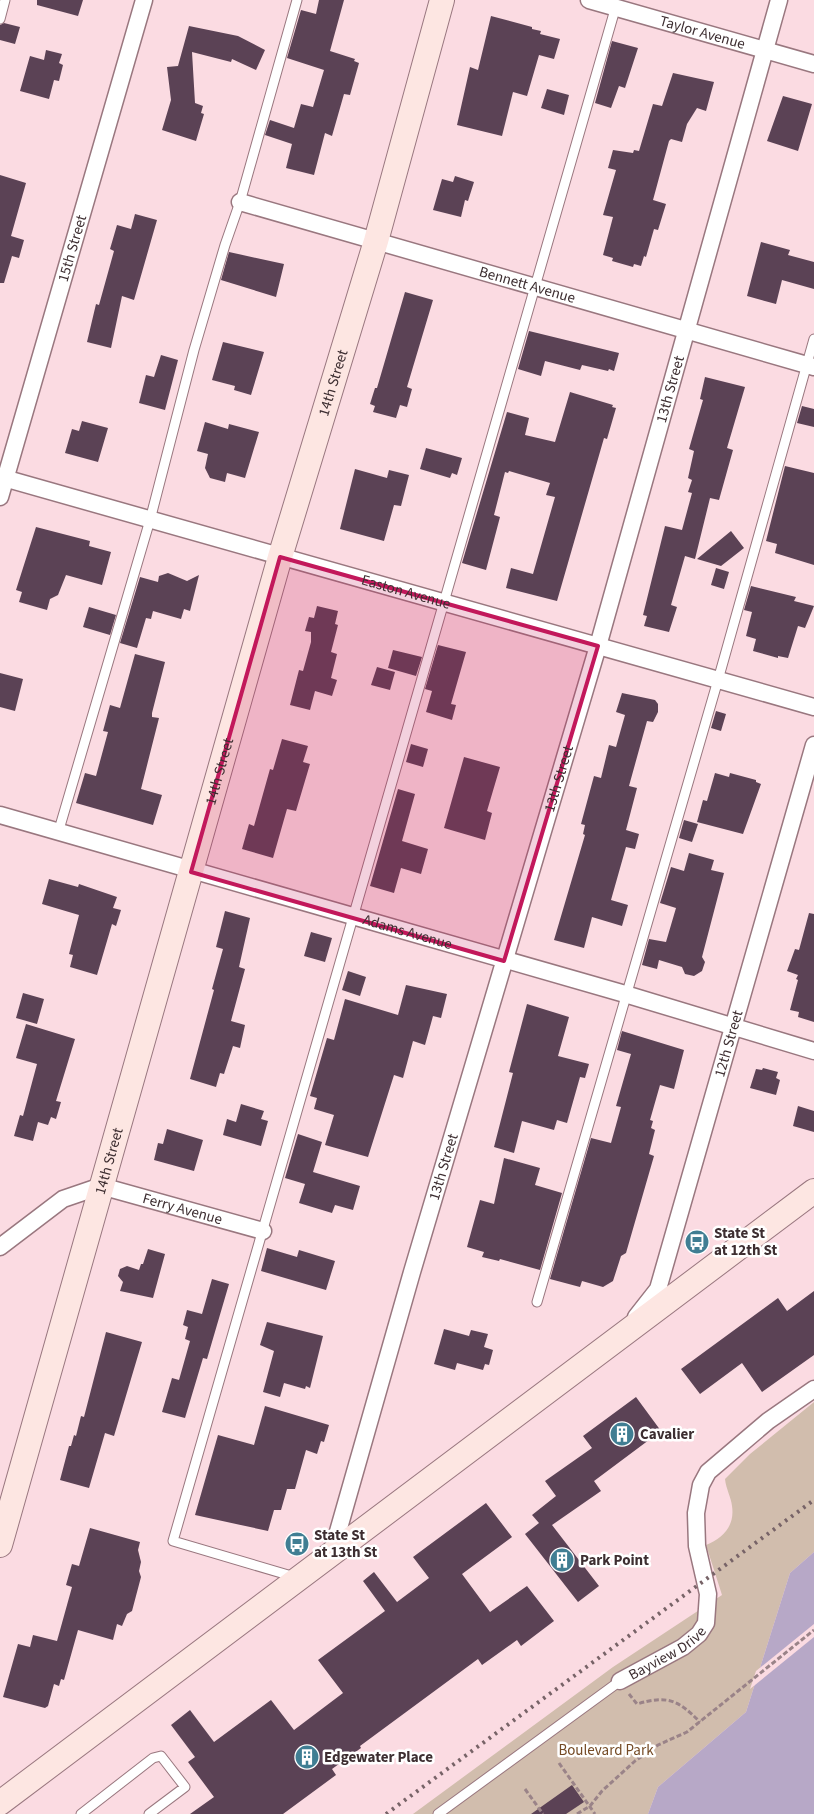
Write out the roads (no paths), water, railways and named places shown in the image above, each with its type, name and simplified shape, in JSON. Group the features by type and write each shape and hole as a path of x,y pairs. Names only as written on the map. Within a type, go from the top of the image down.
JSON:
{"street":[{"name":"15th Street","path":"0,497 3,478 144,0"},
{"name":"14th Street","path":"0,1545 280,557 376,241 442,0"},
{"name":"Taylor Avenue","path":"589,0 616,4 765,51 814,64"},
{"name":"13th Street","path":"331,1556 412,1272 598,646 780,0"},
{"name":"Bennett Avenue","path":"240,202 810,366"},
{"name":"Easton Avenue","path":"3,478 814,707"},
{"name":"12th Street","path":"624,1332 658,1289 814,745"},
{"name":"Adams Avenue","path":"0,816 191,872 625,994 814,1051"},
{"name":"Ferry Avenue","path":"101,1186 263,1231"},
{"path":"0,1247 63,1199 101,1186"},
{"path":"0,1803 814,1191"},
{"name":"Bayview Drive","path":"620,1681 683,1647 698,1634 706,1622 708,1594 697,1546 696,1513 701,1485 708,1472 768,1421 814,1389"}],"lane":[{"path":"0,19 5,0"},
{"path":"58,832 150,520 186,390 194,350 225,245 240,202 297,0"},
{"path":"300,1579 173,1541 616,4"},
{"path":"537,1302 625,994 810,366 814,339"},
{"name":"Bayview Drive","path":"438,1814 620,1681"},
{"path":"81,1814 153,1758 161,1756 186,1787 149,1814"}],"railway":[{"path":"386,1814 814,1500"}],"place":[{"name":"State St at 12th St","path":"697,1242"},
{"name":"Cavalier","path":"622,1434"},
{"name":"State St at 13th St","path":"297,1544"},
{"name":"Park Point","path":"562,1560"},
{"name":"Edgewater Place","path":"307,1757"}],"park label":[{"name":"Boulevard Park","path":"606,1750"}]}
